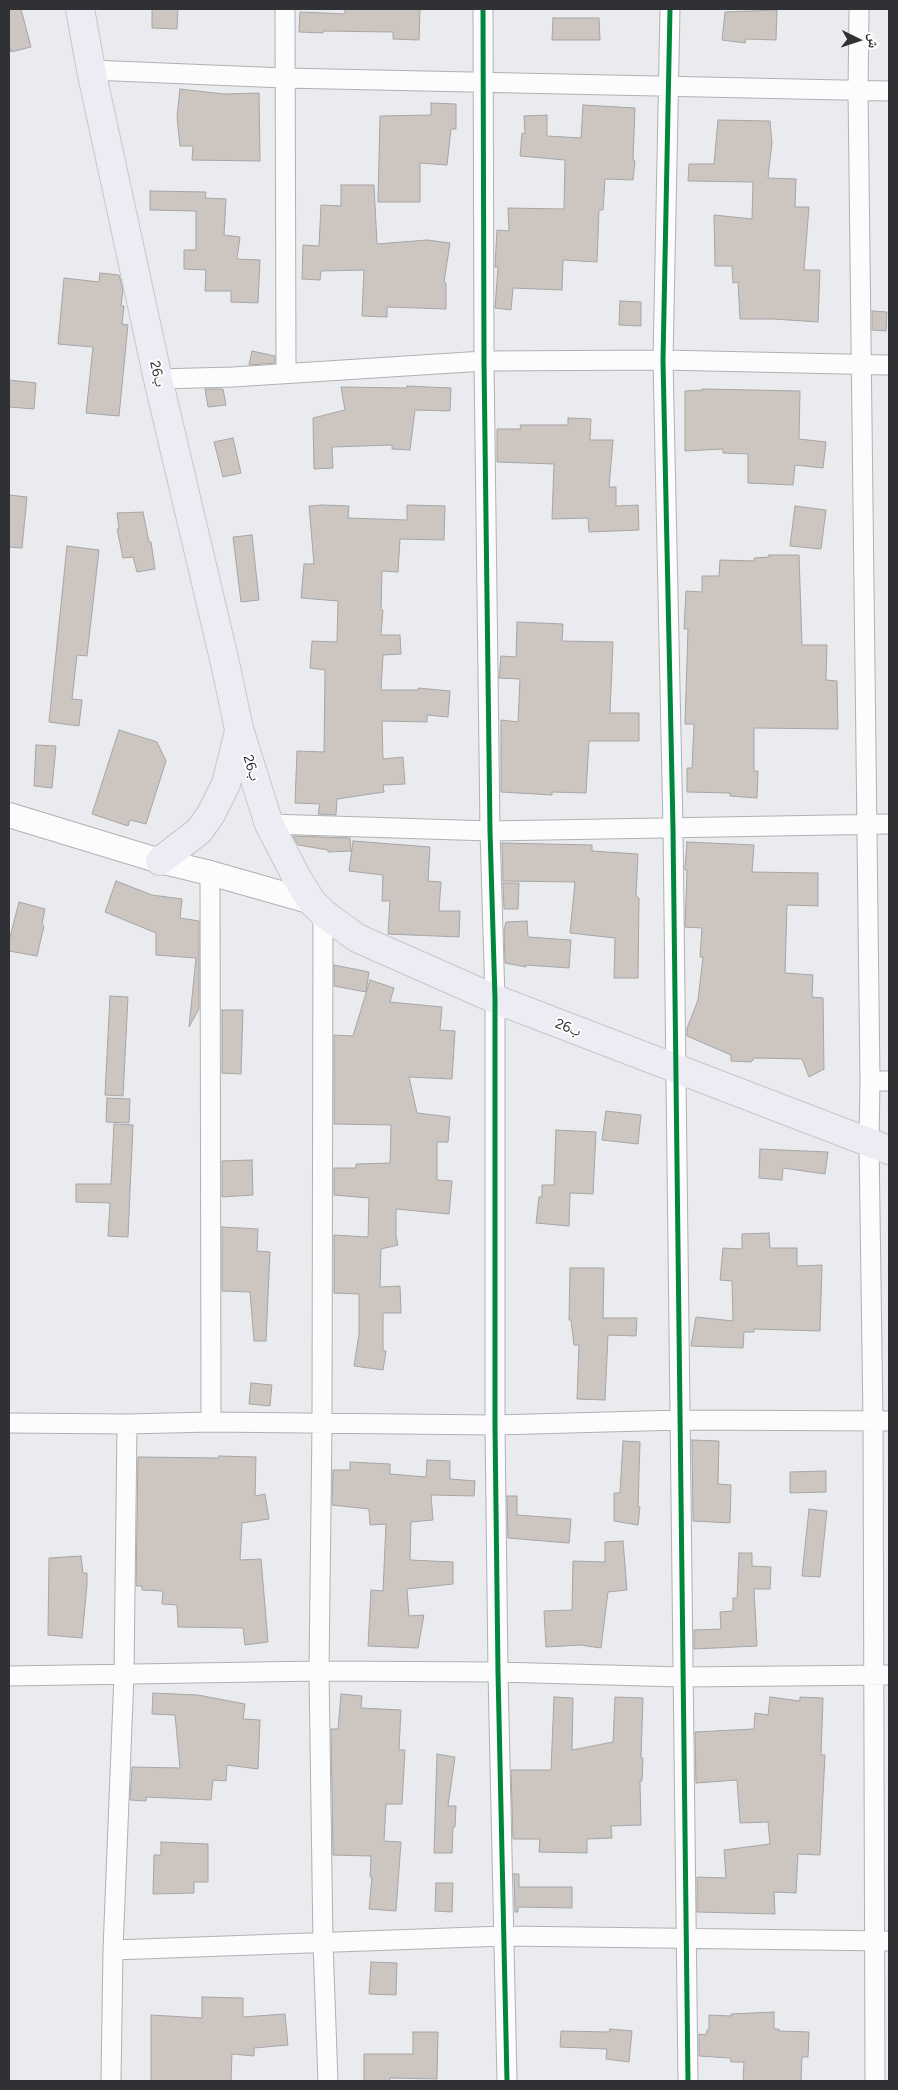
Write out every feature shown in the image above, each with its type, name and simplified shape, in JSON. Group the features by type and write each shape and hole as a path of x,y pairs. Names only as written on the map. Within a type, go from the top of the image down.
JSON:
{"highway":[{"name":"26ب","path":"80,9 90,70 158,379 239,730 269,824 297,878 318,908 357,938 496,999 879,1147"},
{"path":"160,861 199,831 211,814 226,784 239,730"}],"street":[{"path":"285,9 286,373"},
{"path":"483,9 484,361 490,831 496,999 495,1425 498,1672 507,2081"},
{"path":"670,9 663,360 673,828 681,1420 682,1677 688,1939 688,2081"},
{"path":"859,9 858,90 870,1081 879,1147 882,1940 876,2081"},
{"path":"90,70 284,78 889,91"},
{"path":"158,379 484,361 663,360 889,365"},
{"path":"9,815 160,861 210,872 318,908 322,1424 319,1671 323,1943 328,2081"},
{"path":"269,824 490,831 889,824"},
{"path":"210,872 211,1422"},
{"path":"870,1081 889,1080"},
{"path":"9,1423 127,1424 211,1422 495,1425 681,1420 881,1420"},
{"path":"111,2081 124,1675 127,1424"},
{"path":"9,1676 319,1671 498,1672 682,1677 881,1675"},
{"path":"114,1950 504,1936 882,1940"}],"building":[{"path":"9,9 21,9 31,47 11,52 9,43"},
{"path":"152,9 178,9 177,29 152,28"},
{"path":"345,9 420,9 419,40 393,39 393,32 299,32 300,12 345,14"},
{"path":"777,10 776,40 746,39 745,43 722,40 725,12"},
{"path":"553,18 599,18 600,40 552,40"},
{"path":"180,89 224,94 259,93 260,161 192,160 193,146 180,146 177,117"},
{"path":"431,103 456,104 456,129 451,129 447,165 420,163 420,202 378,202 380,116 431,115"},
{"path":"583,105 635,108 633,180 605,179 603,210 599,210 597,262 563,260 562,290 513,288 511,310 495,308 498,267 495,267 497,230 509,231 508,208 564,209 565,160 520,156 522,133 525,134 524,116 547,115 547,136 581,138"},
{"path":"718,120 770,121 772,143 768,178 796,179 795,207 809,207 804,270 820,270 818,322 740,319 738,282 733,283 732,266 715,266 714,215 752,219 753,182 688,181 689,164 714,164"},
{"path":"341,185 374,185 377,244 427,240 450,243 444,282 446,283 446,309 387,307 387,317 362,316 364,270 321,271 320,280 302,279 303,245 319,246 321,205 341,206"},
{"path":"150,191 206,192 205,198 226,199 224,235 240,237 237,259 260,260 258,303 231,302 231,291 205,291 206,270 184,269 184,250 196,250 196,211 150,210"},
{"path":"100,273 119,275 123,289 121,306 124,306 122,324 128,325 119,416 86,413 93,347 58,344 64,278 99,282"},
{"path":"620,301 641,302 641,326 619,325"},
{"path":"872,311 887,312 886,331 872,330"},
{"path":"252,351 275,356 275,363 249,365"},
{"path":"9,380 36,383 34,409 9,407"},
{"path":"407,386 451,388 450,411 415,410 410,450 392,449 392,445 332,447 333,468 314,469 313,418 345,410 341,387 407,388"},
{"path":"205,389 223,389 226,405 208,407"},
{"path":"703,389 800,391 799,439 826,442 823,468 795,465 793,485 748,483 748,454 723,453 723,449 685,451 685,391"},
{"path":"568,418 591,419 590,440 613,440 609,487 616,487 616,506 638,505 639,530 589,532 588,518 552,519 554,464 497,462 497,429 521,429 520,425 568,425"},
{"path":"233,438 241,473 223,477 214,442"},
{"path":"9,495 27,497 22,548 9,547"},
{"path":"407,505 445,506 444,540 400,539 398,572 382,571 381,610 383,610 381,635 400,635 401,654 383,655 381,690 418,690 418,688 450,691 448,717 427,715 427,722 382,721 383,759 403,757 405,784 383,785 384,792 337,799 336,815 318,814 320,804 295,803 297,751 324,752 325,670 310,668 312,641 337,642 338,601 301,598 304,564 314,564 309,506 349,506 348,518 407,520"},
{"path":"795,506 826,510 821,549 790,546"},
{"path":"143,512 149,542 151,542 155,569 137,572 133,557 123,558 117,529 119,529 117,513"},
{"path":"252,535 259,600 241,602 233,537"},
{"path":"67,546 99,550 87,656 77,655 72,699 82,700 79,726 49,722"},
{"path":"769,555 799,555 802,645 827,645 826,680 837,681 838,729 754,728 754,771 758,771 757,798 730,796 730,793 687,792 687,768 692,768 694,724 685,724 688,629 684,629 686,591 702,592 702,576 719,576 720,560 754,561 754,558 769,557"},
{"path":"517,622 563,624 562,641 613,642 610,713 639,713 639,741 589,741 586,793 552,792 552,795 501,792 501,720 518,722 520,679 499,678 501,656 516,657"},
{"path":"119,730 157,742 166,761 146,824 130,820 128,826 92,814"},
{"path":"36,745 56,746 52,788 34,786"},
{"path":"293,836 350,838 351,851 328,852 328,850 298,845"},
{"path":"353,841 430,847 428,881 441,882 439,911 460,911 459,937 388,934 390,901 382,901 383,875 349,871"},
{"path":"687,842 754,845 752,872 818,873 818,906 787,905 785,973 813,975 812,997 823,998 824,1069 809,1077 802,1059 755,1058 751,1062 731,1061 731,1055 687,1036 687,1028 698,1000 703,957 700,957 702,928 685,927"},
{"path":"502,843 592,845 592,851 638,854 636,896 639,898 638,978 614,978 615,938 570,933 575,882 503,881"},
{"path":"116,881 152,895 182,899 180,918 199,921 199,1009 189,1027 196,958 156,955 156,933 105,912"},
{"path":"503,883 519,883 518,909 504,909"},
{"path":"19,902 45,909 42,924 44,926 37,956 9,951 9,941"},
{"path":"527,921 528,937 571,940 569,968 526,965 526,967 505,963 504,930 506,922"},
{"path":"334,965 369,972 366,992 334,986"},
{"path":"370,980 394,988 390,1002 442,1007 440,1030 455,1031 452,1079 409,1077 417,1113 450,1117 448,1142 437,1142 437,1180 452,1181 449,1214 396,1209 398,1245 381,1249 380,1287 400,1286 401,1313 383,1313 383,1351 386,1351 383,1370 354,1366 359,1334 359,1294 334,1293 334,1235 368,1237 369,1198 334,1195 334,1168 356,1168 356,1164 390,1163 391,1125 334,1124 334,1035 353,1036"},
{"path":"110,996 128,997 123,1096 105,1095"},
{"path":"222,1010 243,1010 241,1074 222,1073"},
{"path":"107,1098 130,1099 129,1123 106,1122"},
{"path":"606,1111 641,1115 638,1144 602,1140"},
{"path":"114,1124 133,1125 128,1237 108,1236 110,1203 76,1202 76,1184 111,1184"},
{"path":"556,1130 596,1132 593,1194 570,1193 569,1226 536,1223 539,1197 542,1197 542,1185 554,1185"},
{"path":"760,1149 828,1152 825,1174 783,1168 782,1180 759,1178"},
{"path":"252,1160 253,1195 222,1197 222,1161"},
{"path":"222,1227 258,1229 257,1251 270,1252 266,1341 254,1341 250,1292 222,1291"},
{"path":"769,1233 770,1248 797,1248 797,1266 822,1265 820,1331 754,1329 754,1332 744,1332 743,1348 691,1346 696,1317 733,1321 732,1281 720,1280 723,1248 742,1249 742,1234"},
{"path":"570,1268 604,1268 603,1318 637,1318 636,1336 608,1335 605,1400 577,1399 579,1345 574,1345 571,1320 569,1320"},
{"path":"251,1383 272,1385 270,1406 249,1404"},
{"path":"692,1440 719,1441 718,1484 731,1485 730,1523 693,1521"},
{"path":"623,1441 640,1442 638,1507 640,1507 638,1525 614,1521 614,1493 620,1493"},
{"path":"219,1456 256,1457 255,1496 265,1494 269,1519 242,1523 240,1560 261,1559 268,1642 245,1645 243,1628 178,1627 177,1605 162,1604 163,1591 142,1590 142,1586 136,1586 138,1457 219,1458"},
{"path":"427,1460 450,1461 450,1479 475,1481 474,1496 431,1495 433,1520 411,1522 410,1560 453,1562 453,1584 407,1589 409,1616 424,1615 418,1648 368,1646 371,1590 383,1591 386,1524 370,1525 369,1509 332,1505 333,1470 350,1470 350,1462 390,1464 390,1474 426,1477"},
{"path":"826,1471 826,1492 790,1493 790,1472"},
{"path":"507,1496 517,1496 517,1515 571,1519 569,1543 508,1538"},
{"path":"809,1509 827,1511 820,1577 802,1576"},
{"path":"623,1541 627,1590 608,1592 601,1648 580,1645 546,1647 544,1611 572,1610 573,1561 605,1562 605,1542"},
{"path":"739,1553 752,1553 752,1566 771,1567 770,1589 754,1589 757,1646 694,1649 694,1630 721,1629 720,1612 733,1611 733,1598 737,1598"},
{"path":"81,1556 83,1573 87,1573 82,1638 48,1635 49,1558"},
{"path":"153,1693 198,1695 245,1704 243,1719 260,1720 258,1769 227,1765 226,1781 213,1780 211,1800 146,1797 146,1801 130,1800 132,1767 180,1768 175,1715 152,1714"},
{"path":"341,1694 362,1696 361,1708 401,1710 399,1750 405,1750 402,1804 386,1804 384,1841 401,1842 396,1911 369,1909 372,1877 370,1877 371,1856 333,1855 331,1729 338,1729"},
{"path":"554,1697 573,1698 572,1750 613,1742 615,1697 643,1698 641,1758 643,1758 642,1781 640,1781 641,1825 611,1826 612,1838 587,1839 587,1853 539,1852 540,1839 513,1839 511,1770 551,1770"},
{"path":"770,1697 800,1701 800,1697 823,1698 821,1755 825,1755 820,1855 798,1854 796,1893 774,1892 775,1914 697,1912 697,1877 726,1878 724,1850 770,1844 768,1822 740,1823 737,1780 696,1783 695,1732 754,1729 755,1713 768,1715"},
{"path":"437,1754 455,1757 448,1806 456,1806 452,1853 434,1853"},
{"path":"161,1842 208,1844 208,1882 194,1882 194,1893 153,1894 154,1855 161,1855"},
{"path":"514,1874 519,1874 519,1887 572,1887 572,1908 518,1907 518,1912 515,1912"},
{"path":"436,1883 453,1883 452,1912 435,1911"},
{"path":"371,1962 397,1963 396,1995 369,1994"},
{"path":"202,1997 243,1998 243,2017 285,2014 288,2045 254,2048 254,2056 232,2054 231,2081 151,2081 151,2015 202,2018"},
{"path":"774,2012 774,2029 779,2029 779,2031 809,2032 808,2057 802,2057 801,2081 743,2081 744,2062 731,2062 730,2058 699,2056 699,2034 706,2035 707,2030 709,2030 709,2015 731,2016 731,2014"},
{"path":"610,2029 632,2031 629,2062 606,2059 607,2049 560,2047 561,2031 609,2032"},
{"path":"413,2032 438,2032 437,2079 390,2078 390,2081 364,2081 364,2054 413,2054"}],"cycle path":[{"path":"483,9 484,361 490,831 495,999 495,1425 498,1672 507,2081"},
{"path":"670,9 663,360 673,828 688,2081"}]}
